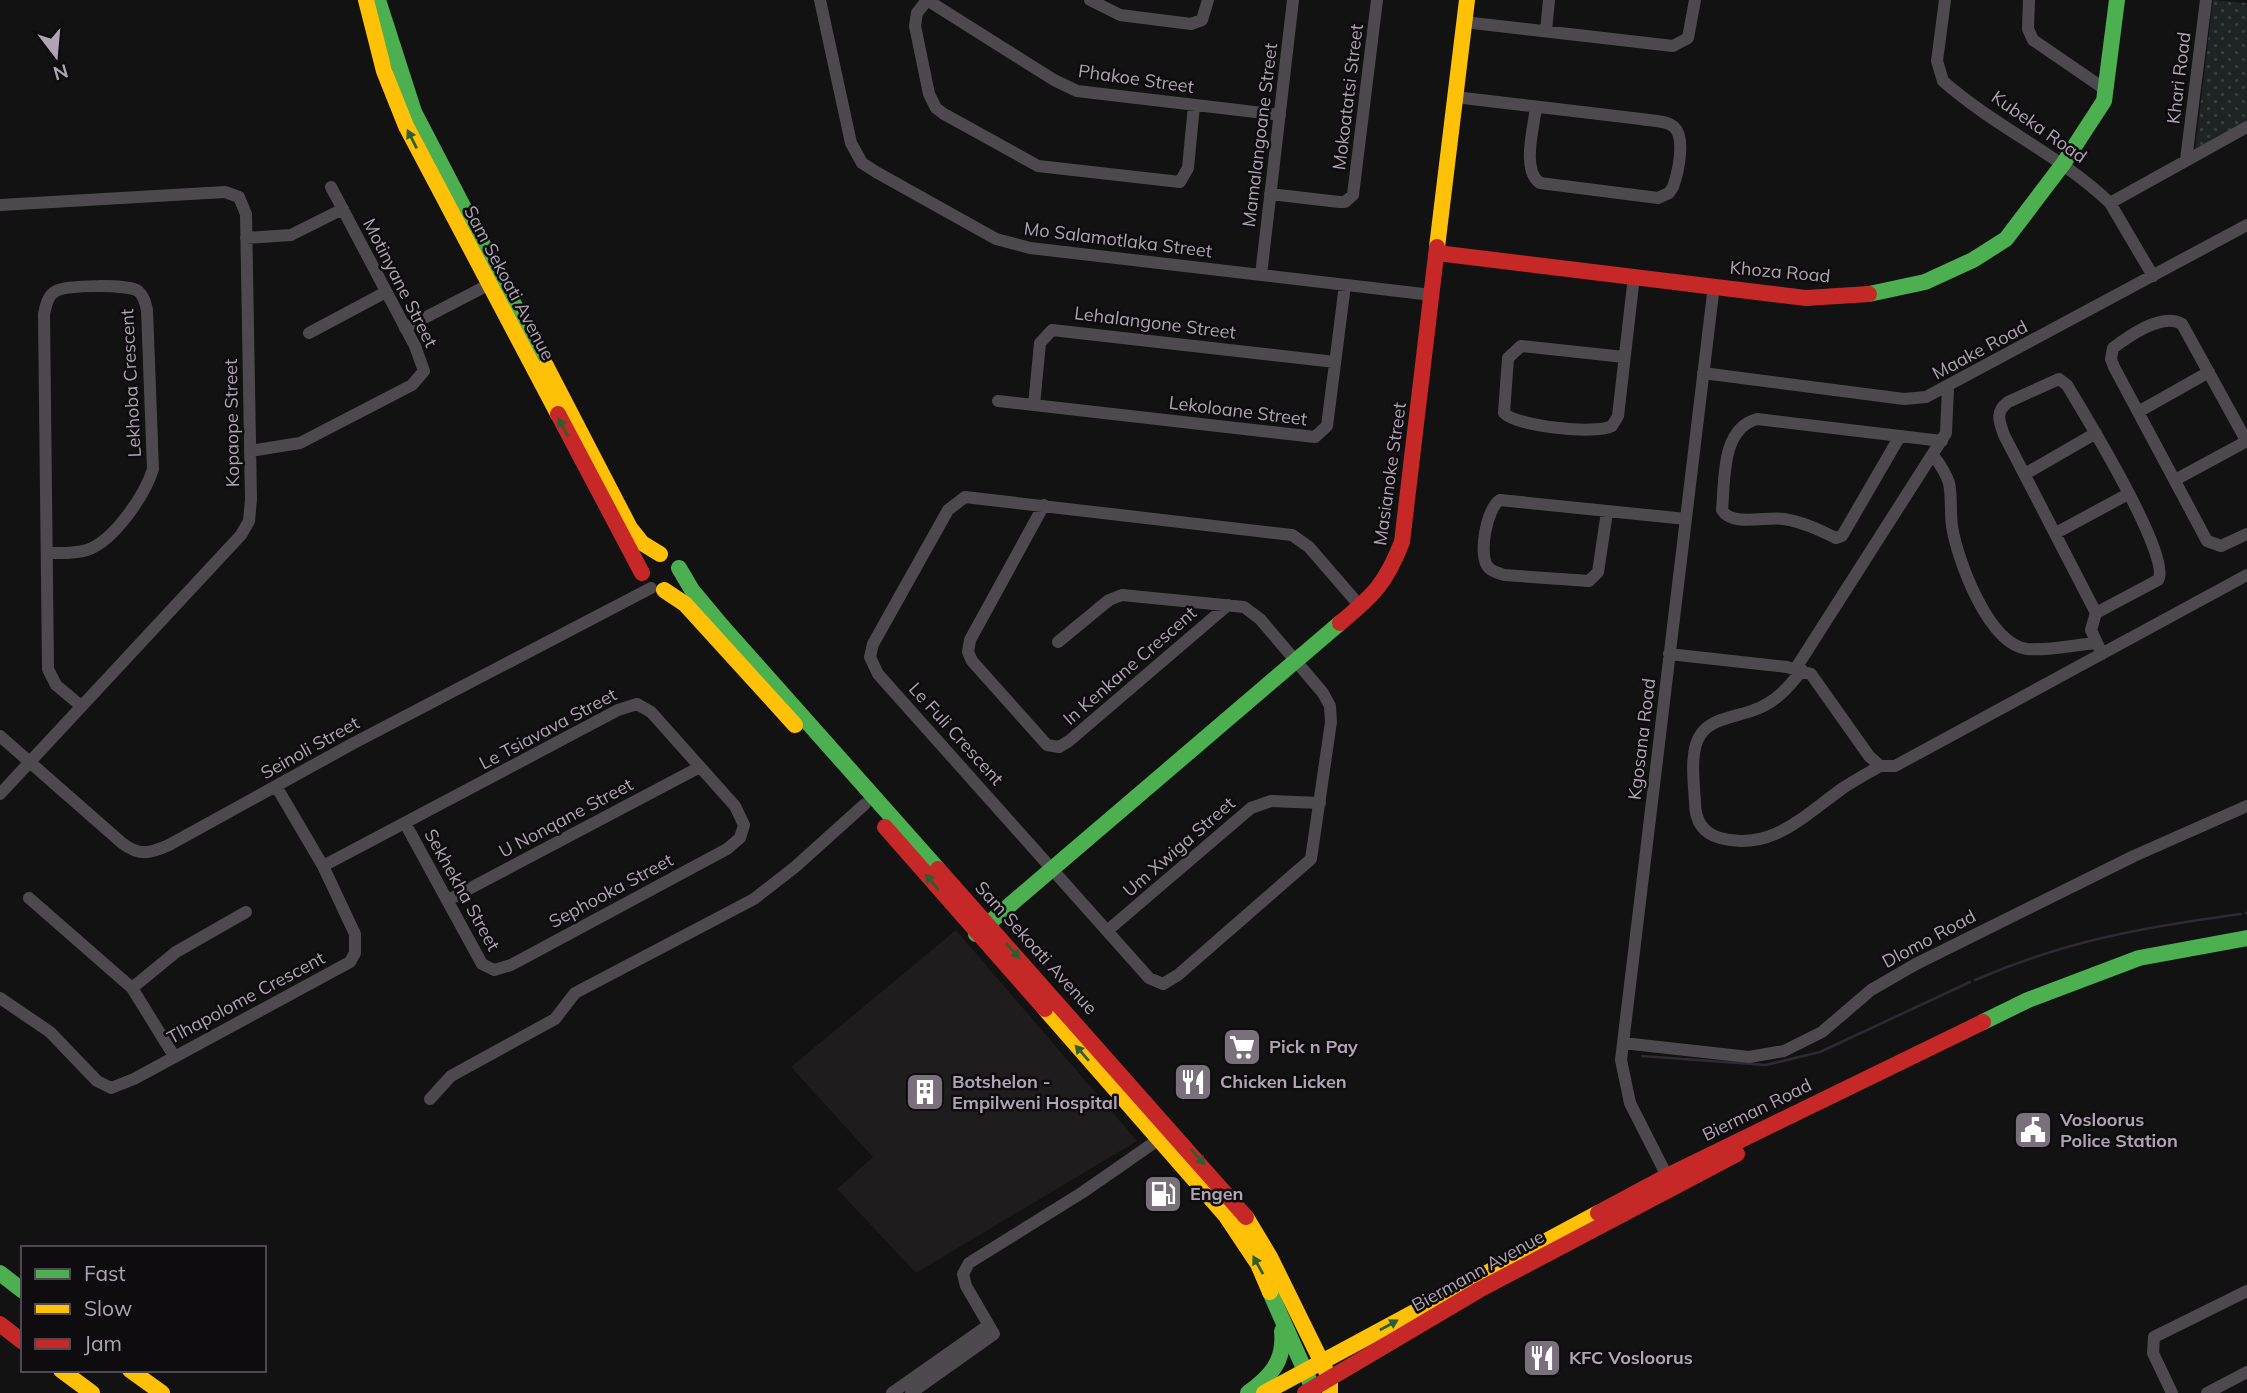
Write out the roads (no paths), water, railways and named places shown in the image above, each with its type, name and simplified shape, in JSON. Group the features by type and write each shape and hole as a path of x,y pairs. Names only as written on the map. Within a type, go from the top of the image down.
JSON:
{"main road":[{"name":"Sam Sekoati Avenue","path":"366,0 384,71 406,126 488,285 650,582 685,604 715,635 865,804 1174,1129 1224,1188 1252,1227 1330,1386"},
{"name":"Sam Sekoati Avenue","path":"378,0 401,80 441,168 630,528 642,543 660,554"},
{"name":"Masianoke Street","path":"982,929 1360,606 1384,582 1401,550 1467,0"},
{"name":"Khoza Road","path":"1437,253 1819,298 1881,292 1925,282 1973,260 2006,239 2063,164 2098,111 2106,90 2117,0"},
{"path":"660,554 674,559 679,568 674,584 650,582 647,560 660,554"},
{"name":"Sam Sekoati Avenue","path":"679,568 692,590 722,626 1226,1216 1258,1264 1312,1391"},
{"name":"Bierman Road","path":"1305,1372 1670,1181 2063,984 2138,958 2247,938"},
{"name":"Bierman Road","path":"1670,1181 2082,988 2180,958 2247,947"},
{"name":"Biermann Avenue","path":"1312,1391 1330,1386 1479,1290 1670,1181"},
{"path":"0,1273 21,1289"},
{"path":"1248,1393 1273,1374 1282,1358 1282,1335 1272,1294"},
{"path":"0,1324 21,1340"},
{"path":"64,1372 92,1393"},
{"path":"133,1372 162,1393"},
{"path":"1264,1393 1305,1372"}],"street":[{"name":"Mo Salamotlaka Street","path":"820,0 851,143 858,158 1010,244 1432,295"},
{"path":"927,0 917,13 915,26 932,102 944,114 1038,166 1180,182 1188,168 1194,105"},
{"name":"Phakoe Street","path":"927,0 1069,88 1280,115"},
{"path":"1090,0 1120,15 1191,24 1202,20 1208,0"},
{"name":"Mamalangoane Street","path":"1261,275 1293,0"},
{"name":"Mokoatatsi Street","path":"1270,194 1339,202 1353,195 1377,0"},
{"path":"1546,31 1549,0"},
{"path":"1464,22 1674,46 1688,38 1695,0"},
{"name":"Kubeka Road","path":"1945,0 1937,61 1943,81 2063,164 2110,203 2153,276"},
{"path":"2029,0 2028,29 2033,40 2106,90"},
{"name":"Khari Road","path":"2186,160 2206,0"},
{"path":"1455,97 1662,122 1674,127 1679,136 1678,164 1676,179 1669,194 1652,198 1552,186 1536,181 1531,166 1536,107"},
{"path":"2110,203 2247,127"},
{"name":"Motinyane Street","path":"250,450 300,443 418,381 424,371 405,328 331,187"},
{"name":"Kopaope Street","path":"0,205 225,192 236,194 244,205 246,238 251,511 241,535 0,794"},
{"path":"246,238 291,235 343,209"},
{"name":"Maake Road","path":"1703,373 1904,399 1926,397 1948,388 2247,225"},
{"path":"1625,357 1521,346 1508,358 1504,413 1510,419 1523,422 1596,431 1606,429 1618,416 1625,357 1634,276"},
{"path":"405,328 488,285"},
{"name":"Lekoloane Street","path":"998,401 1315,437 1327,426 1345,285"},
{"name":"Kgosana Road","path":"1670,1181 1625,1090 1622,1070 1623,1043 1714,285"},
{"name":"Lekhoba Crescent","path":"47,553 74,552 98,545 147,488 153,469 147,310 144,297 136,289 125,286 65,288 55,291 46,305 47,553 48,669 56,685 80,705"},
{"path":"309,333 386,292"},
{"path":"2175,480 2247,442 2178,321 2157,323 2120,342 2113,348 2111,359 2207,541 2221,546 2247,534"},
{"name":"Lehalangone Street","path":"1034,405 1040,343 1052,330 1335,362"},
{"path":"2138,412 2209,372"},
{"path":"2096,613 2000,423 1998,412 2008,402 2045,383 2063,380 2096,433 2156,550 2162,574 2151,585 2096,613 2090,626 2099,649"},
{"path":"1948,388 1949,424 1942,441 1790,685 1769,703 1712,724 1700,735 1695,753 1695,812 1707,833 1734,841 1769,836 1801,822 1843,788 1880,766 1904,762 2099,649 2247,575"},
{"path":"1900,436 1842,536 1836,538 1809,525 1783,519 1734,519 1725,516 1721,510 1729,452 1736,430 1757,419 1900,436 1942,441"},
{"path":"2025,474 2096,433"},
{"path":"1933,455 1949,483 1952,527 1963,569 1984,611 1996,628 2014,644 2025,649 2099,649"},
{"path":"2056,533 2128,494"},
{"name":"Le Fuli Crescent","path":"1058,642 1109,600 1122,595 1250,608 1323,693 1330,706 1315,849 1308,864 1172,981 1163,984 1154,982 1107,931 878,674 870,657 873,644 956,501 973,497 1292,535 1309,547 1360,606"},
{"path":"1606,512 1598,572 1588,581 1504,575 1492,571 1486,563 1483,553 1489,510 1500,500 1686,519"},
{"name":"In Kenkane Crescent","path":"1044,505 970,640 968,652 972,662 1046,745 1059,747 1069,741 1228,605"},
{"name":"Seinoli Street","path":"28,762 75,805 139,853 169,845 623,600 650,582"},
{"path":"1669,654 1799,669 1819,682 1869,756 1880,766"},
{"name":"Le Tsiavava Street","path":"323,866 406,825 631,705 641,705 651,712 700,767 739,812 743,833"},
{"path":"0,736 28,762"},
{"name":"U Nonqane Street","path":"448,900 700,767"},
{"name":"Tlhapolome Crescent","path":"0,998 50,1032 103,1086 120,1086 350,962 355,953 355,934 323,866 276,786"},
{"name":"Um Xwiga Street","path":"1107,931 1251,808 1271,801 1320,803"},
{"path":"430,1099 451,1076 555,1019 575,993 764,891 865,804"},
{"name":"Dlomo Road","path":"1623,1043 1749,1057 1784,1051 1822,1032 1871,990 1927,958 2134,856 2247,806"},
{"name":"Sekhekha Street","path":"406,825 482,964 489,970"},
{"name":"Sephooka Street","path":"489,970 511,965 727,849 743,833"},
{"path":"29,898 132,988 174,1056"},
{"path":"132,988 176,952 246,912"},
{"path":"991,1330 963,1278 969,1263 1083,1192 1174,1129"},
{"path":"2172,1393 2153,1353 2154,1336 2247,1290"},
{"path":"892,1393 991,1330"},
{"path":"911,1393 991,1330"},
{"path":"2207,1393 2247,1372"}],"waterway":[{"path":"1975,980 2041,955 2105,937 2241,914"},
{"path":"1642,1056 1766,1065 1820,1052 1970,982"}],"place":[{"name":"Pick n Pay","path":"1242,1047"},
{"name":"Chicken Licken","path":"1193,1082"},
{"name":"Botshelon - Empilweni Hospital","path":"925,1092"},
{"name":"Vosloorus Police Station","path":"2033,1130"},
{"name":"Engen","path":"1163,1194"},
{"name":"KFC Vosloorus","path":"1542,1358"}]}
